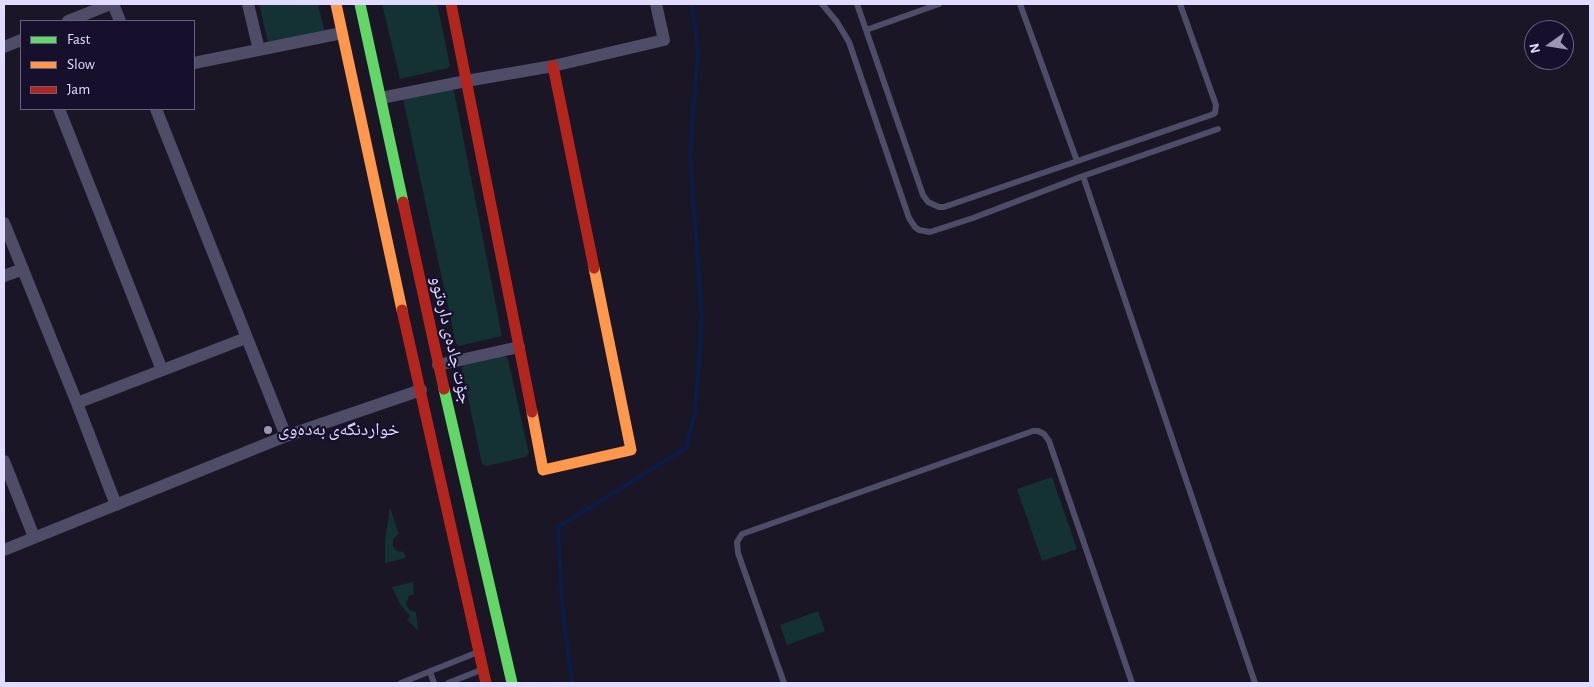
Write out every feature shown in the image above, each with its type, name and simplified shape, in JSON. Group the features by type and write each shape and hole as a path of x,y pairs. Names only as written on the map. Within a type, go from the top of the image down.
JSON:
{"main road":[{"name":"جۆت جادەی دارەتوو","path":"336,4 342,33 438,365 512,683"},
{"name":"جۆت جادەی دارەتوو","path":"360,4 381,98 393,212 421,390 486,683"},
{"path":"451,4 543,470 631,450 553,66"}],"street":[{"path":"71,20 112,4 120,20"},
{"path":"248,4 259,50"},
{"path":"381,98 553,66 664,40 656,4"},
{"path":"195,63 342,33"},
{"path":"4,47 20,40"},
{"path":"59,110 162,370"},
{"path":"156,110 286,436"},
{"path":"4,223 116,505"},
{"path":"4,276 22,269"},
{"path":"77,404 246,338"},
{"path":"438,365 519,347"},
{"path":"4,550 286,436 421,390"},
{"path":"4,461 34,537"}],"lane":[{"path":"822,4 837,22 849,42 909,218 919,230 930,232 936,230 1218,129"},
{"path":"857,4 923,195 928,202 939,207 949,206 1215,113 1216,105 1180,4"},
{"path":"866,30 939,4"},
{"path":"1020,4 1077,161"},
{"path":"1083,176 1254,683"},
{"path":"784,683 738,553 737,542 742,534 1033,431 1038,431 1044,434 1049,441 1132,683"},
{"path":"401,683 480,652"},
{"path":"448,683 483,669"},
{"path":"430,672 434,683"}],"green space":[{"path":"259,4 318,4 325,33 268,42"},
{"path":"382,4 437,4 450,65 448,68 400,79"},
{"path":"451,88 454,91 502,336 459,346 456,343 403,99"},
{"path":"505,356 508,359 529,454 525,457 487,466 482,464 462,369 464,365"},
{"path":"1052,477 1077,549 1042,561 1017,489"},
{"path":"390,508 399,534 393,539 393,547 397,551 404,552 406,558 385,563 385,541"},
{"path":"413,582 414,594 409,596 406,603 409,610 416,612 418,630 407,620 410,616 400,604 392,587"},
{"path":"818,611 825,631 787,645 780,625"}],"waterway":[{"path":"572,683 562,603 558,527 686,448 695,412 702,320 690,155 698,52 692,4"}],"traffic: fast":[{"path":"360,4 403,202"},
{"path":"444,389 512,683"}],"traffic: slow":[{"path":"336,4 402,310"},
{"path":"532,412 543,470 631,450 594,268"}],"traffic: jam":[{"path":"451,4 532,412"},
{"path":"553,66 594,268"},
{"path":"403,202 444,389"},
{"path":"402,310 486,683"}],"place":[{"name":"خواردنگەی بەدەوی","path":"268,430"}]}
